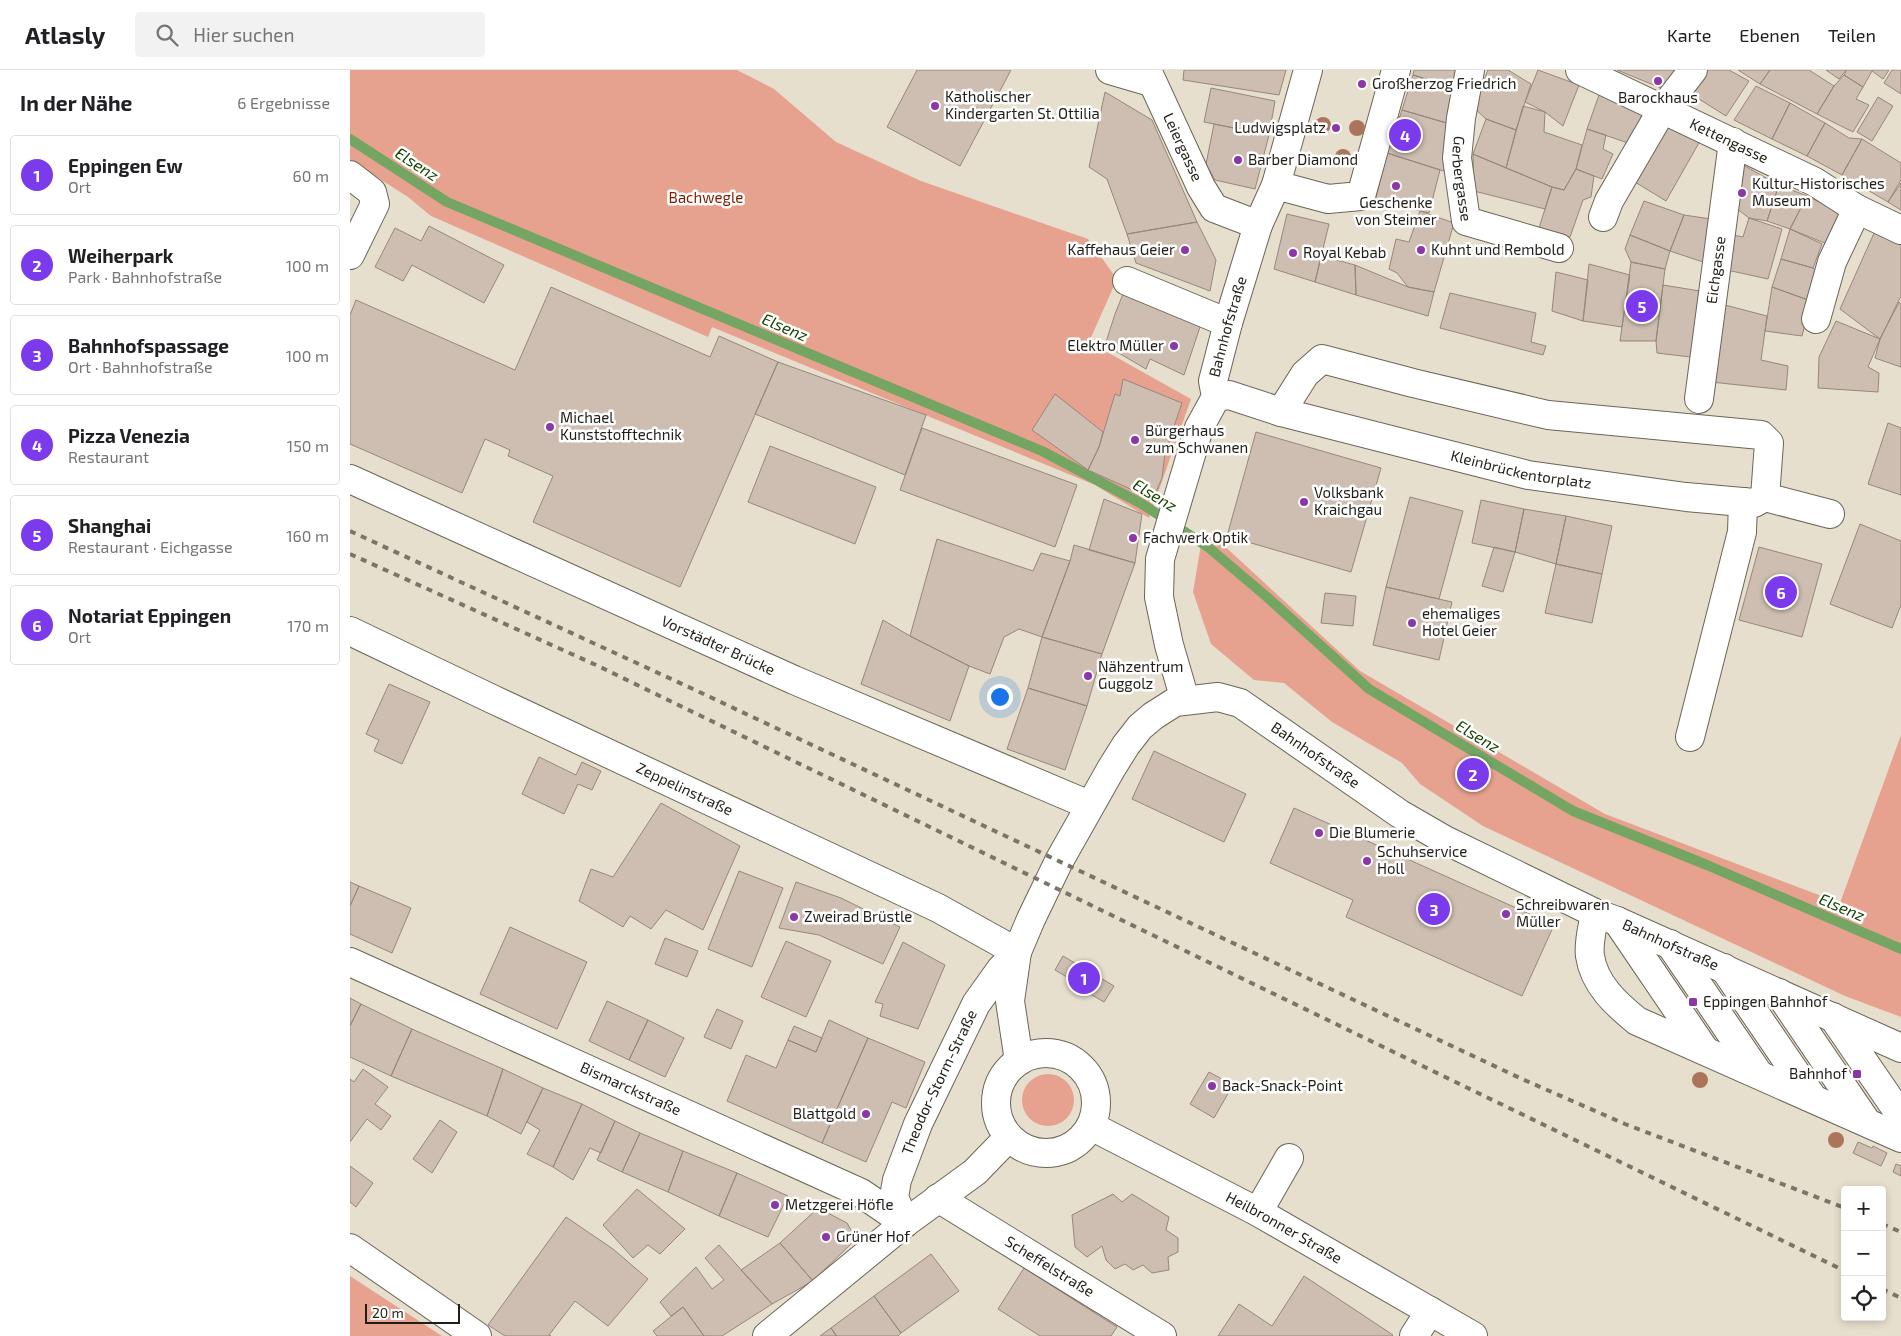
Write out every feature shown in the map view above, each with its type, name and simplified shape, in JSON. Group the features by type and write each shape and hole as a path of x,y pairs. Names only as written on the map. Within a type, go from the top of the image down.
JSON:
{"street":[{"name":"Leiergasse","path":"1110,70 1149,76 1201,187 1214,208 1258,225"},
{"name":"Bahnhofstraße","path":"1185,700 1169,645 1159,597 1160,559 1173,522 1199,428 1216,397 1213,381 1228,323 1258,225 1276,185 1308,70"},
{"path":"1276,185 1328,199 1361,196 1396,70"},
{"name":"Gerbergasse","path":"1470,70 1461,118 1457,158 1466,221 1559,248"},
{"name":"Kettengasse","path":"1580,70 1815,182 1857,208 1901,230"},
{"path":"1603,217 1608,201 1662,110 1693,70"},
{"name":"Eichgasse","path":"1699,399 1733,142"},
{"path":"350,175 372,192 375,204 350,255"},
{"path":"1816,319 1832,262 1857,208"},
{"path":"1127,281 1228,323"},
{"path":"1281,412 1305,374 1322,359 1413,383 1548,414 1762,435 1769,444 1754,500 1742,532 1690,737"},
{"name":"Kleinbrückentorplatz","path":"1216,397 1229,395 1281,412 1528,475 1686,497 1754,500 1830,514"},
{"name":"Vorstädter Brücke","path":"350,479 794,680 1089,805"},
{"name":"Zeppelinstraße","path":"350,630 490,698 938,908 1017,952"},
{"name":"Bahnhofstraße","path":"1089,805 1126,745 1140,727 1153,716 1175,702 1185,700 1218,697 1240,702 1400,814 1445,840 1606,917 1901,1048"},
{"name":"Theodor-Storm-Straße","path":"1018,1061 1010,1001 1017,952 1047,885 1089,805"},
{"path":"1606,917 1590,955 1595,972 1603,988 1618,1006 1637,1021 1704,1049 1901,1138"},
{"path":"1606,917 1704,1049"},
{"path":"1670,944 1758,1073"},
{"name":"Theodor-Storm-Straße","path":"905,1223 894,1197 897,1180 918,1124 976,1004 1001,969 1017,952"},
{"name":"Bismarckstraße","path":"350,962 861,1193 905,1223"},
{"path":"1724,968 1812,1097"},
{"path":"1779,993 1866,1121"},
{"path":"1833,1017 1901,1116"},
{"path":"1055,1053 1072,1060 1080,1066 1091,1080 1096,1098 1096,1108 1091,1126 1081,1140 1066,1150 1049,1154 1023,1148 1009,1137 1000,1122 996,1106 998,1088 1006,1073 1018,1061 1036,1054 1055,1053"},
{"name":"Heilbronner Straße","path":"1091,1126 1258,1212 1473,1336"},
{"path":"767,1336 905,1223 975,1172 1009,1137"},
{"path":"1258,1212 1289,1158"},
{"name":"Scheffelstraße","path":"938,1198 1162,1336"},
{"path":"350,1248 477,1336"},
{"path":"1414,1336 1430,1311"}],"green space":[{"name":"Bachwegle","path":"350,70 737,70 774,89 836,142 921,181 1088,239 1117,279 1089,342 1191,399 1149,518 1095,485 712,327 708,337 431,216 408,197 350,160"},
{"path":"1203,533 1219,541 1360,671 1605,814 1840,903 1901,735 1901,1017 1845,996 1483,826 1420,784 1402,763 1332,722 1284,683 1254,680 1211,644 1193,592"},
{"path":"1048,1074 1058,1076 1066,1082 1072,1090 1074,1100 1072,1110 1066,1118 1058,1124 1048,1126 1038,1124 1030,1118 1024,1110 1022,1100 1024,1090 1030,1082 1038,1076"},
{"path":"350,1276 442,1336 350,1336"}],"building":[{"path":"917,70 1011,70 960,166 887,127"},
{"path":"1184,70 1286,70 1279,95 1183,80"},
{"path":"1414,70 1457,70 1452,87 1413,75"},
{"path":"1488,70 1508,70 1531,84 1516,130 1486,119 1473,107"},
{"path":"1538,70 1579,85 1563,126 1545,112 1525,102"},
{"name":"Barockhaus","path":"1617,70 1682,70 1666,90"},
{"path":"1708,70 1729,70 1749,81 1726,116 1691,94"},
{"path":"1738,70 1770,70 1760,84"},
{"path":"1770,70 1809,70 1834,86 1817,114 1760,84"},
{"path":"1826,70 1846,70 1839,79"},
{"path":"1847,70 1889,70 1883,79 1872,71 1863,87 1844,75"},
{"path":"1892,70 1901,70 1901,94 1884,83"},
{"path":"1413,75 1452,87 1460,94 1450,124 1402,110"},
{"path":"1844,75 1863,87 1856,99 1869,105 1853,132 1817,114 1834,86"},
{"path":"1756,86 1790,103 1772,139 1734,120"},
{"path":"1211,88 1275,101 1269,135 1204,122"},
{"path":"1105,92 1152,120 1197,222 1127,234 1107,179 1089,167"},
{"path":"1599,95 1643,111 1631,144 1587,129"},
{"path":"1878,97 1893,106 1872,141 1857,132"},
{"path":"1790,103 1825,123 1807,156 1772,139"},
{"path":"1523,106 1545,112 1544,132 1582,145 1576,169 1564,190 1506,168"},
{"path":"1402,110 1450,124 1444,144 1452,147 1447,172 1387,153"},
{"path":"1486,119 1516,130 1506,168 1473,154"},
{"path":"1664,120 1700,141 1666,201 1630,179"},
{"path":"1825,123 1849,138 1862,139 1842,175 1807,156"},
{"path":"1214,124 1269,135 1255,189 1215,180 1206,164"},
{"path":"1587,129 1606,135 1603,149 1613,154 1602,179 1576,169"},
{"path":"1862,139 1901,163 1901,180 1888,202 1842,175"},
{"path":"1387,153 1440,170 1429,213 1375,201"},
{"path":"1473,154 1552,187 1545,209 1474,191"},
{"path":"1743,165 1779,185 1767,221 1749,218 1732,205"},
{"path":"1576,169 1594,176 1591,197 1583,200 1570,237 1538,231 1552,187 1564,190"},
{"path":"1901,183 1901,210 1888,202"},
{"path":"1779,185 1807,196 1790,229 1767,221"},
{"path":"1807,196 1844,214 1832,246 1790,229"},
{"path":"1644,201 1684,215 1670,251 1630,235"},
{"path":"1420,211 1454,223 1434,292 1408,287 1397,273 1389,269 1396,239 1409,242"},
{"path":"1287,214 1329,224 1315,282 1274,269"},
{"path":"1684,215 1711,219 1703,262 1670,251"},
{"path":"1749,218 1782,229 1768,279 1727,270 1728,234 1743,237"},
{"path":"1197,222 1216,260 1210,291 1136,263 1127,234"},
{"path":"429,226 504,265 484,303 412,265 403,281 375,267 395,228 421,241"},
{"path":"1790,229 1822,244 1813,268 1781,259"},
{"path":"1875,231 1901,244 1901,296 1880,339 1840,309"},
{"path":"1630,235 1670,251 1665,269 1631,262 1625,249"},
{"path":"1321,256 1355,265 1356,295 1315,282"},
{"path":"1781,259 1813,268 1820,274 1811,301 1772,287"},
{"path":"1631,262 1665,269 1656,341 1620,341"},
{"path":"1589,264 1630,275 1622,327 1583,321"},
{"path":"1355,265 1408,287 1434,292 1428,316 1356,295"},
{"path":"1556,272 1588,280 1583,321 1552,311"},
{"path":"1663,285 1706,292 1699,358 1657,353 1656,341"},
{"name":"Michael Kunststofftechnik","path":"551,287 710,357 719,336 778,362 680,587 533,522 553,476 508,456 510,450 485,439 462,493 350,444 350,315 356,300 515,370"},
{"path":"1772,287 1811,301 1802,336 1765,331"},
{"path":"1450,293 1536,313 1531,342 1546,346 1543,355 1440,328"},
{"path":"1123,294 1202,321 1184,375 1150,359 1146,369 1105,345"},
{"path":"1899,302 1901,304 1901,367 1875,358 1880,339"},
{"path":"1725,305 1767,316 1761,360 1788,366 1786,390 1711,382"},
{"path":"1836,321 1880,339 1868,367 1879,373 1878,392 1818,388 1819,357"},
{"path":"778,362 926,415 905,475 755,414"},
{"name":"Bürgerhaus zum Schwanen","path":"1123,379 1182,403 1165,453 1162,478 1153,499 1088,470 1099,447 1115,394 1120,396"},
{"path":"1055,394 1103,432 1099,447 1088,470 1032,430"},
{"path":"1888,423 1901,428 1901,495 1868,484"},
{"path":"922,428 1077,485 1055,547 900,490"},
{"name":"Volksbank Kraichgau","path":"1256,432 1381,468 1351,572 1227,536"},
{"path":"770,446 876,487 855,544 748,502"},
{"path":"1410,497 1463,511 1439,599 1386,587"},
{"path":"1104,499 1142,514 1135,563 1089,550"},
{"path":"1481,500 1524,509 1515,552 1472,543"},
{"path":"1524,509 1566,516 1556,564 1515,552"},
{"path":"1566,516 1612,526 1602,574 1556,564"},
{"path":"1860,524 1901,541 1901,605 1892,628 1830,604"},
{"path":"937,539 1033,571 1041,553 1070,561 1042,637 1019,629 1004,637 990,674 969,666 910,636"},
{"path":"1074,545 1135,563 1102,654 1042,637"},
{"path":"1494,547 1515,552 1503,592 1482,586"},
{"path":"1759,547 1822,564 1802,637 1739,620"},
{"path":"1556,564 1602,574 1592,623 1545,613"},
{"name":"ehemaliges Hotel Geier","path":"1386,587 1452,602 1439,660 1373,645"},
{"path":"1325,593 1356,596 1353,626 1321,623"},
{"path":"883,620 969,666 950,721 861,684"},
{"path":"1042,637 1102,654 1087,706 1028,688"},
{"path":"389,684 430,702 402,764 374,751 379,740 366,734"},
{"path":"1028,688 1087,706 1065,770 1007,749"},
{"path":"1154,751 1246,794 1224,842 1132,799"},
{"path":"539,757 576,775 582,762 601,771 592,790 578,784 564,814 522,794"},
{"path":"661,803 740,846 703,930 666,910 651,929 630,916 623,927 579,901 591,869 613,877"},
{"path":"1294,808 1554,925 1522,996 1346,917 1353,900 1270,863"},
{"path":"739,871 783,888 752,967 708,949"},
{"path":"350,882 359,886 350,906"},
{"path":"796,882 841,898 900,927 883,964 819,935 779,928"},
{"path":"359,886 411,908 392,953 350,934 350,906"},
{"path":"510,927 587,962 557,1029 480,994"},
{"path":"665,938 698,951 687,977 655,964"},
{"path":"786,941 831,961 806,1017 761,997"},
{"path":"903,942 945,965 918,1029 880,1016 883,1004 875,1002"},
{"path":"1063,956 1114,986 1104,1002 1085,991 1087,989 1055,970"},
{"path":"350,998 361,1004 350,1026"},
{"path":"607,1001 648,1020 629,1060 589,1041"},
{"path":"361,1004 412,1029 391,1076 350,1057 350,1026"},
{"path":"717,1009 743,1021 731,1049 704,1037"},
{"path":"648,1020 684,1038 665,1077 629,1060"},
{"path":"829,1020 868,1038 822,1143 727,1101 746,1055 776,1068 788,1040 816,1052"},
{"path":"794,1026 822,1038 816,1052 788,1040"},
{"path":"412,1029 503,1069 487,1116 391,1076"},
{"path":"868,1038 925,1062 906,1108 892,1102 866,1162 822,1143"},
{"path":"363,1069 388,1087 375,1104 391,1116 381,1130 367,1119 350,1142 350,1079 354,1082"},
{"path":"503,1069 543,1088 521,1134 487,1116"},
{"path":"1209,1072 1233,1085 1214,1118 1190,1104"},
{"path":"543,1088 582,1104 553,1167 527,1154 540,1130 527,1122"},
{"path":"582,1104 615,1121 601,1153 590,1148 573,1180 553,1167"},
{"path":"440,1120 457,1132 432,1173 413,1159"},
{"path":"615,1121 640,1133 622,1172 597,1160"},
{"path":"640,1133 683,1151 668,1192 622,1172"},
{"path":"1858,1142 1872,1148 1873,1146 1887,1153 1881,1166 1853,1153"},
{"path":"683,1151 737,1173 719,1216 668,1192"},
{"path":"1896,1164 1901,1166 1901,1176 1893,1172"},
{"path":"350,1166 373,1183 356,1207 350,1202"},
{"path":"737,1173 788,1196 768,1237 719,1216"},
{"path":"637,1189 685,1229 660,1254 648,1245 633,1258 603,1225"},
{"path":"1113,1194 1122,1202 1132,1194 1169,1217 1166,1230 1178,1238 1178,1252 1168,1257 1169,1270 1152,1273 1143,1265 1133,1270 1125,1264 1115,1269 1106,1260 1102,1246 1087,1257 1075,1247 1072,1215"},
{"path":"818,1208 847,1223 856,1239 813,1281 780,1243"},
{"path":"566,1217 613,1249 648,1279 608,1326 575,1301 549,1335 551,1336 505,1336 488,1325"},
{"path":"780,1243 813,1281 772,1304 741,1270"},
{"path":"719,1245 772,1304 722,1336 704,1336 683,1307 671,1316 660,1302 696,1267 712,1289 724,1280 705,1258"},
{"path":"931,1254 959,1291 901,1333 874,1296"},
{"path":"1024,1268 1117,1327 1111,1336 1040,1336 998,1309"},
{"path":"1304,1276 1393,1335 1218,1336 1239,1304 1272,1326"},
{"path":"874,1296 901,1333 898,1336 837,1336 831,1328"},
{"path":"683,1307 704,1336 657,1336 653,1331"},
{"path":"831,1328 836,1336 820,1336"}],"waterway":[{"name":"Elsenz","path":"350,139 447,202 1042,451 1142,504 1208,547 1267,597 1369,689 1573,811 1707,865 1901,949"}],"railway":[{"path":"350,531 693,689 1522,1079 1625,1124 1841,1206"},
{"path":"350,554 596,665 1841,1269"},
{"path":"1886,1226 1901,1232"},
{"path":"1886,1291 1901,1298"}],"place":[{"name":"Barockhaus","path":"1658,81"},
{"name":"Großherzog Friedrich","path":"1362,84"},
{"name":"Katholischer Kindergarten St. Ottilia","path":"935,106"},
{"name":"Ludwigsplatz","path":"1336,128"},
{"name":"Pizza Venezia","path":"1405,135"},
{"name":"Barber Diamond","path":"1238,160"},
{"name":"Geschenke von Steimer","path":"1396,186"},
{"name":"Kultur-Historisches Museum","path":"1742,193"},
{"name":"Kaffehaus Geier","path":"1185,250"},
{"name":"Kuhnt und Rembold","path":"1421,250"},
{"name":"Royal Kebab","path":"1293,253"},
{"name":"Shanghai","path":"1642,306"},
{"name":"Elektro Müller","path":"1174,346"},
{"name":"Michael Kunststofftechnik","path":"550,427"},
{"name":"Bürgerhaus zum Schwanen","path":"1135,440"},
{"name":"Volksbank Kraichgau","path":"1304,502"},
{"name":"Fachwerk Optik","path":"1133,538"},
{"name":"Notariat Eppingen","path":"1781,592"},
{"name":"ehemaliges Hotel Geier","path":"1412,623"},
{"name":"Nähzentrum Guggolz","path":"1088,676"},
{"name":"Weiherpark","path":"1473,774"},
{"name":"Die Blumerie","path":"1319,833"},
{"name":"Schuhservice Holl","path":"1367,861"},
{"name":"Bahnhofspassage","path":"1434,909"},
{"name":"Schreibwaren Müller","path":"1506,914"},
{"name":"Zweirad Brüstle","path":"794,917"},
{"name":"Eppingen Ew","path":"1084,978"},
{"name":"Eppingen Bahnhof","path":"1693,1002"},
{"name":"Bahnhof","path":"1857,1074"},
{"name":"Back-Snack-Point","path":"1212,1086"},
{"name":"Blattgold","path":"866,1114"},
{"name":"Metzgerei Höfle","path":"775,1205"},
{"name":"Grüner Hof","path":"826,1237"}]}
